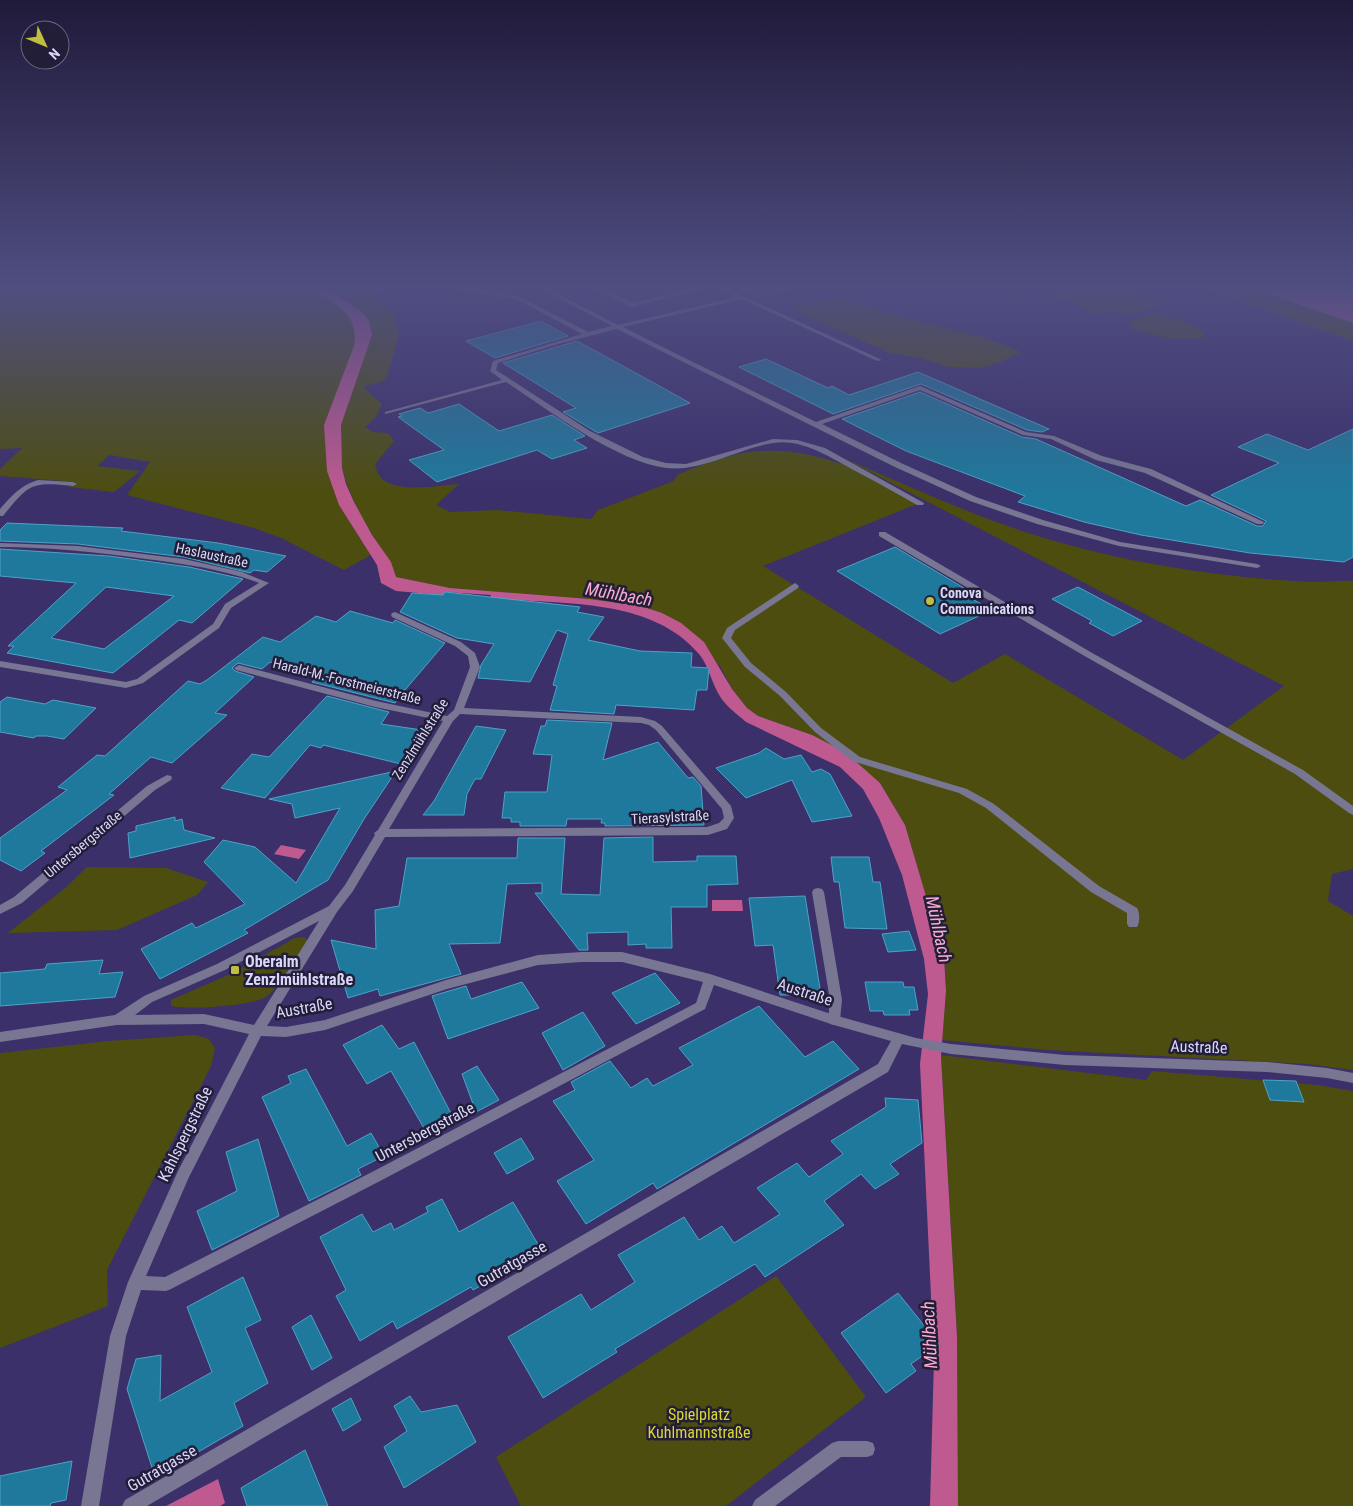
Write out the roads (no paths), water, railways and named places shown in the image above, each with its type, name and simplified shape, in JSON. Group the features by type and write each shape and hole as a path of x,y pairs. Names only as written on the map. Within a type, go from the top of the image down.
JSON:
{"street":[{"path":"518,355 496,362 493,371 598,437 635,456 675,468 773,440 797,442 822,450 920,503"},
{"path":"676,355 937,484 1040,522 1119,544 1257,566"},
{"path":"869,355 879,360"},
{"path":"387,413 508,380"},
{"path":"816,424 920,388 1025,434 1052,437 1099,458 1148,471 1260,522"},
{"path":"0,514 25,485 39,481 73,484"},
{"path":"882,534 1100,661 1299,772 1353,811"},
{"name":"Haslaustraße","path":"0,545 59,548 149,557 247,575 265,582 228,606 216,626 140,682 126,685 0,664"},
{"path":"796,586 731,628 726,638 748,665 783,694 818,730 856,759 963,791 990,806 1095,889 1133,911 1133,924"},
{"name":"Zenzlmühlstraße","path":"257,1031 349,888 449,719 458,711 475,667 472,655 458,644 394,615"},
{"name":"Harald-M.-Forstmeierstraße","path":"239,668 375,704 449,719"},
{"name":"Tierasylstraße","path":"380,834 708,831 722,826 729,818 727,808 652,722 605,717 458,711"},
{"name":"Untersbergstraße","path":"0,910 18,900 151,788 166,778"},
{"path":"818,892 836,1000 834,1020"},
{"name":"Zenzlmühlstraße","path":"117,1020 148,999 221,967 334,909"},
{"name":"Austraße","path":"257,1031 286,1032 325,1025 446,985 538,960 622,957 710,979 898,1039 951,1049 1065,1060 1267,1067 1327,1073 1353,1078"},
{"name":"Untersbergstraße","path":"136,1282 166,1284 564,1079 701,1006 710,979"},
{"path":"0,1037 117,1020 204,1019 257,1031"},
{"name":"Kahlspergstraße","path":"90,1506 118,1336 136,1282 184,1175 257,1031"},
{"name":"Gutratgasse","path":"131,1506 883,1068 898,1039"},
{"path":"761,1506 838,1449 867,1449"}],"place":[{"name":"Conova Communications","path":"930,601"},
{"name":"Oberalm Zenzlmühlstraße","path":"235,970"}],"water label":[{"name":"Mühlbach","path":"619,594"},
{"name":"Mühlbach","path":"939,929"},
{"name":"Mühlbach","path":"929,1335"}],"park label":[{"name":"Spielplatz Kuhlmannstraße","path":"700,1423"}]}
